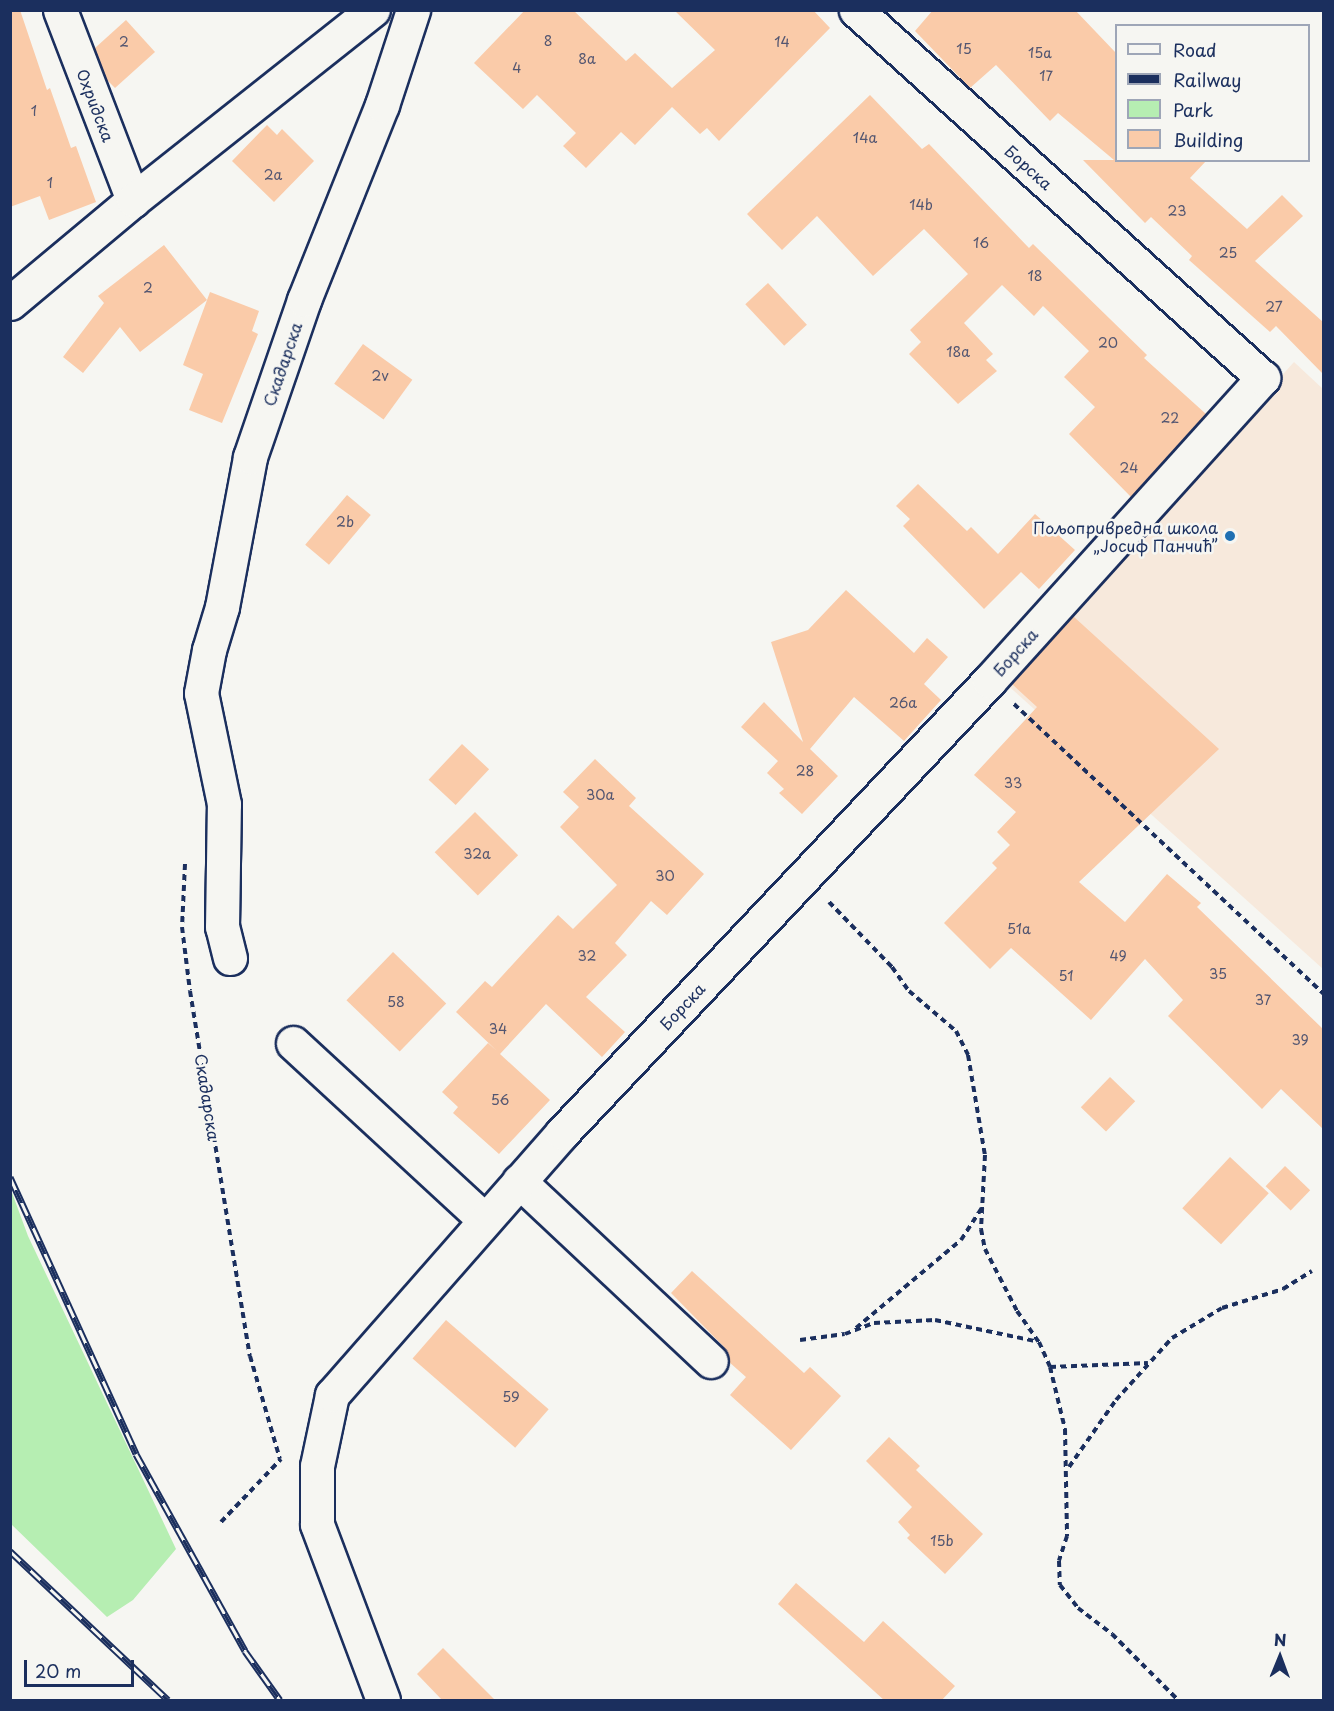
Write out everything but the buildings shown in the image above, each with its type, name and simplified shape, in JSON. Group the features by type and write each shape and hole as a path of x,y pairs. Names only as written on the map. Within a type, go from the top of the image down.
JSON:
{"street":[{"name":"Охридска","path":"60,10 133,200"},
{"path":"10,303 133,200 373,10"},
{"name":"Скадарска","path":"230,958 222,927 224,804 201,693 208,650 225,596 254,446 339,205 382,105 413,10"},
{"name":"Борска","path":"383,1701 317,1524 315,1487 332,1395 394,1326 484,1219 989,681 1263,378 856,10"},
{"path":"293,1043 484,1219"},
{"path":"519,1181 711,1361"}],"path":[{"path":"989,681 1323,994"},
{"name":"Скадарска","path":"186,859 182,927 190,991 250,1356 280,1460"},
{"path":"809,872 807,878 814,887 892,967 909,991 956,1031 968,1055 985,1155 981,1229 986,1249 1017,1311 1038,1341 1050,1367 1065,1428 1068,1468 1067,1536 1059,1561 1060,1585 1078,1608 1112,1635 1178,1701"},
{"path":"853,1331 961,1240 982,1208"},
{"path":"1068,1468 1148,1363 1172,1338 1222,1308 1282,1290 1312,1271"},
{"path":"800,1340 853,1331 874,1323 935,1320 1038,1341"},
{"path":"1050,1367 1148,1363"},
{"path":"221,1521 287,1452"}],"shaded area":[{"name":"Пољопривредна школа „Јосиф Панчић”","path":"1294,362 1323,389 1323,969 1004,682"}],"green space":[{"path":"11,1190 28,1236 176,1549 133,1600 107,1617 11,1524"}],"railway":[{"path":"10,1177 136,1454 245,1651 280,1700"},
{"path":"10,1551 168,1700"}],"place":[{"name":"Пољопривредна школа „Јосиф Панчић”","path":"1230,536"}]}
